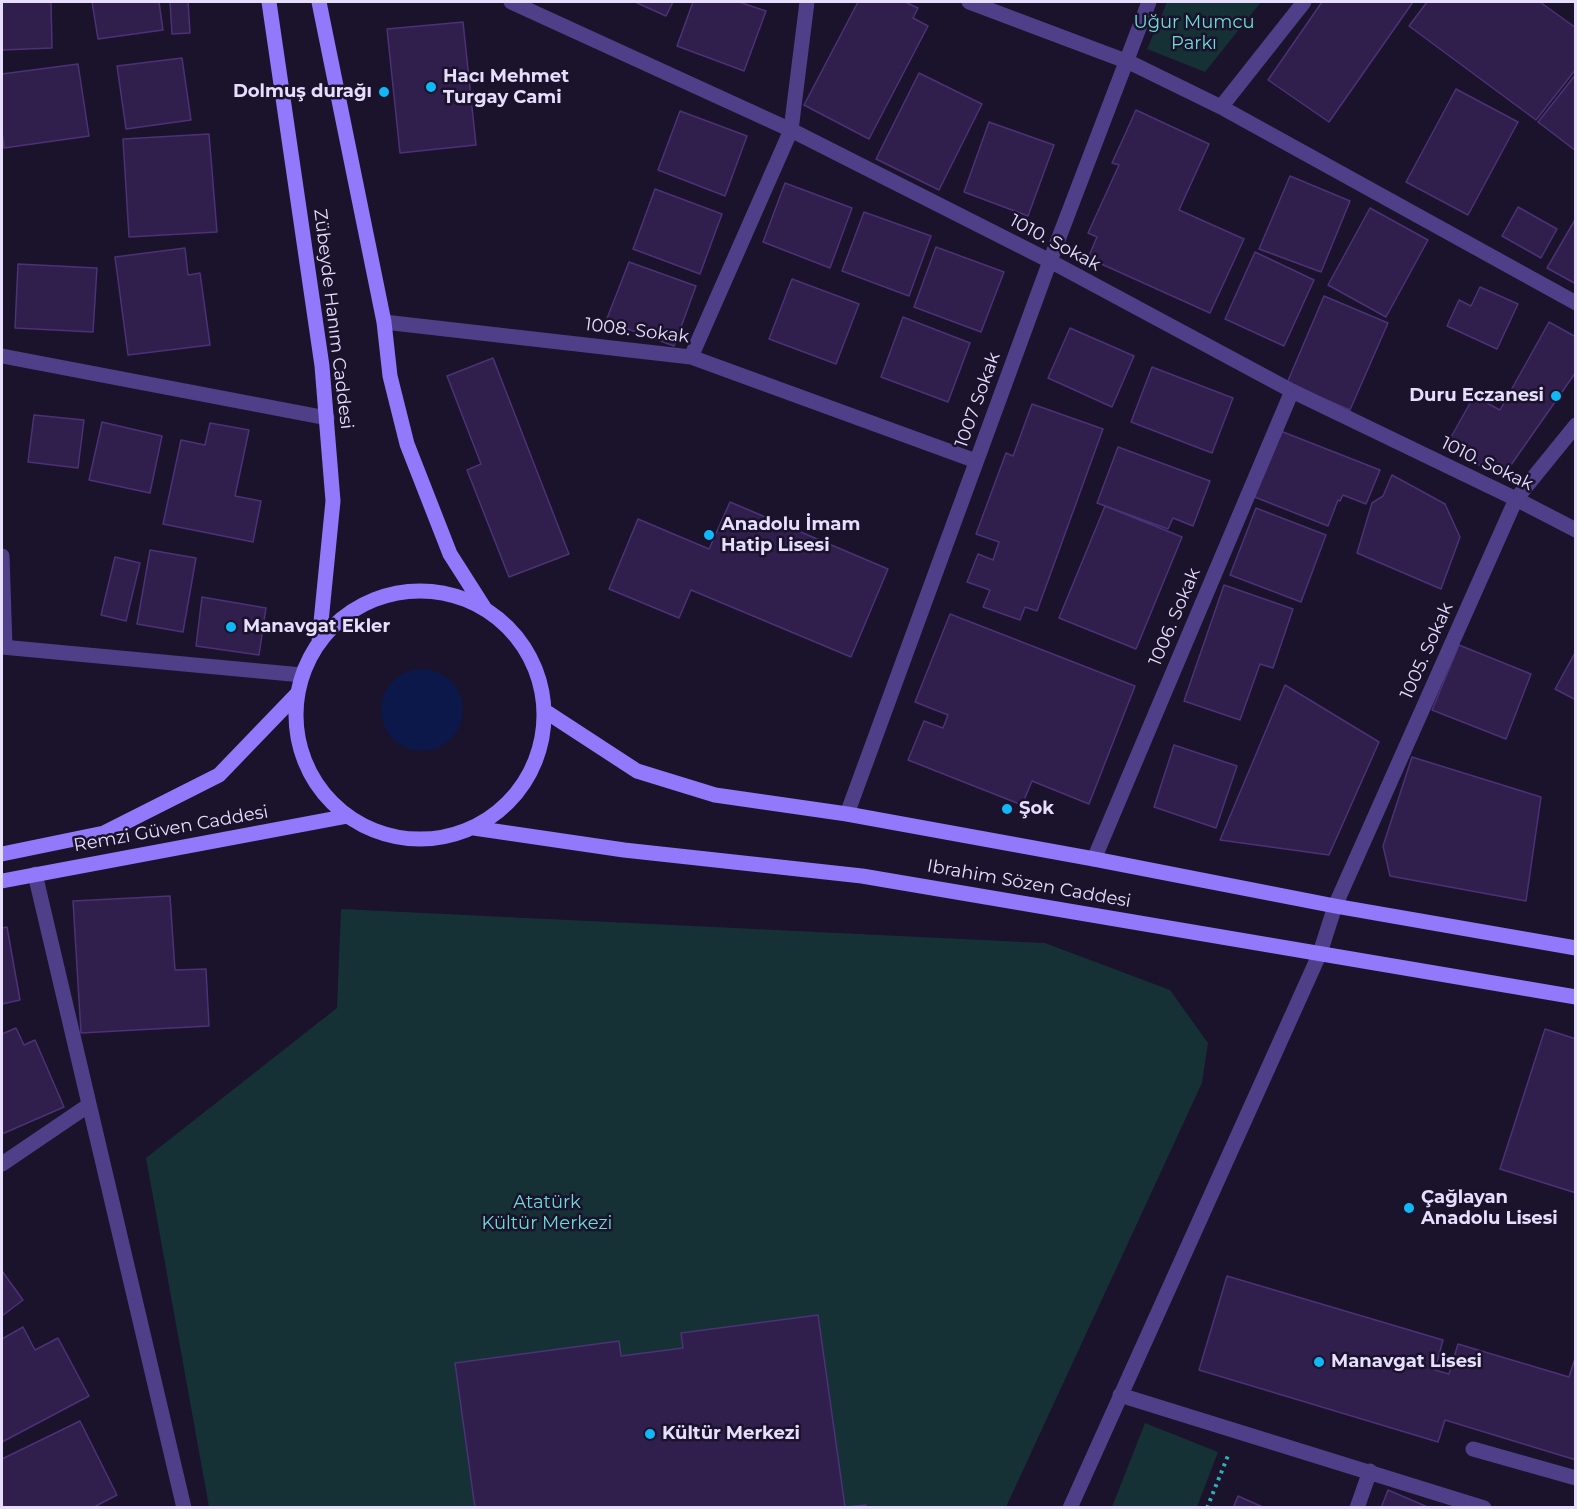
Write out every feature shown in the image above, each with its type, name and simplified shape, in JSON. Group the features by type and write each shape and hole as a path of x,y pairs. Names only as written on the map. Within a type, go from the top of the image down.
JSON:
{"main road":[{"name":"Zübeyde Hanım Caddesi","path":"269,2 322,366 327,418 333,501 319,642"},
{"path":"320,2 384,322 390,376 407,444 450,554 485,609"},
{"path":"414,591 452,594 485,609 517,636 537,670 545,711 543,740 534,767 519,792 498,813 474,828 442,838 409,839 377,832 348,816 325,795 307,768 297,738 296,706 302,675 319,642 345,615 378,598 414,591"},
{"name":"Remzi Güven Caddesi","path":"2,854 104,833 219,775 298,693"},
{"name":"Ibrahim Sözen Caddesi","path":"545,711 638,771 715,795 847,814 1335,906 1575,948"},
{"name":"Remzi Güven Caddesi","path":"2,881 348,816"},
{"name":"Ibrahim Sözen Caddesi","path":"474,828 624,850 862,876 1575,997"}],"street":[{"name":"1010. Sokak","path":"511,2 791,130 1050,261 1292,391 1516,499 1575,530"},
{"path":"691,357 791,130 807,2"},
{"path":"969,2 1126,62 1221,107 1575,303"},
{"name":"1007 Sokak","path":"847,814 1050,261 1149,2"},
{"path":"1221,107 1304,2"},
{"name":"1008. Sokak","path":"384,322 691,357 976,461"},
{"path":"2,356 327,418"},
{"name":"1006. Sokak","path":"1094,859 1292,391"},
{"name":"1005. Sokak","path":"1070,1508 1320,953 1335,906 1516,499 1575,425"},
{"path":"2,556 3,647 302,675"},
{"path":"35,874 184,1508"},
{"path":"2,1164 89,1105"},
{"path":"1120,1395 1485,1508"},
{"path":"1473,1449 1575,1478"},
{"path":"1357,1508 1370,1471"}],"path":[{"path":"1207,1508 1238,1431"}],"green space":[{"name":"Uğur Mumcu Parkı","path":"1167,2 1261,2 1205,72 1147,49"},
{"name":"Atatürk Kültür Merkezi","path":"341,909 1045,943 1170,990 1208,1043 1202,1083 1006,1507 209,1507 146,1158 337,1008"},
{"path":"1145,1423 1218,1452 1197,1507 1112,1507"}],"shaded area":[{"path":"422,669 438,672 451,681 460,694 463,710 460,726 451,739 438,748 422,751 406,748 393,739 384,726 381,710 384,694 393,681 406,672"}],"building":[{"path":"2,2 51,2 52,48 2,50"},
{"path":"92,2 159,2 163,30 98,39"},
{"path":"170,2 188,2 190,33 172,34"},
{"path":"635,2 673,2 666,16"},
{"path":"693,2 739,2 766,11 744,71 677,46"},
{"path":"858,2 905,2 918,8 913,18 928,26 869,139 804,105"},
{"path":"1322,2 1413,2 1329,122 1268,80"},
{"path":"1427,2 1540,2 1576,28 1576,69 1536,120 1409,26"},
{"name":"Hacı Mehmet Turgay Cami","path":"463,22 476,145 400,153 387,29"},
{"path":"182,58 191,120 126,129 117,66"},
{"path":"78,64 89,136 4,148 2,74"},
{"path":"919,73 982,104 939,190 876,159"},
{"path":"1576,74 1576,151 1538,122"},
{"path":"1456,89 1518,122 1468,215 1406,182"},
{"path":"1136,110 1209,144 1179,210 1244,239 1210,313 1088,258 1097,237 1088,233 1119,165 1112,163"},
{"path":"680,111 747,136 725,196 658,170"},
{"path":"989,122 1054,145 1028,216 964,192"},
{"path":"209,134 217,232 129,237 123,139"},
{"path":"1290,176 1350,201 1321,272 1259,249"},
{"path":"785,183 852,208 830,268 763,242"},
{"path":"655,189 722,214 700,274 633,249"},
{"path":"1518,207 1557,229 1541,258 1502,236"},
{"path":"1370,208 1428,240 1386,317 1328,285"},
{"path":"864,212 931,236 909,296 842,271"},
{"path":"1576,218 1576,284 1547,268"},
{"path":"936,247 1004,272 981,332 914,307"},
{"path":"185,248 188,275 200,273 210,345 128,355 115,257"},
{"path":"1255,252 1314,280 1284,346 1225,319"},
{"path":"629,262 696,286 674,346 606,321"},
{"path":"18,264 97,268 93,332 15,328"},
{"path":"792,279 859,304 836,364 769,339"},
{"path":"1480,287 1518,304 1497,349 1447,326 1459,300 1471,306"},
{"path":"1324,296 1388,323 1350,410 1287,383"},
{"path":"903,317 970,343 948,402 881,377"},
{"path":"1549,322 1576,337 1576,372 1506,472 1486,469 1446,446 1474,396 1500,410"},
{"path":"1070,328 1134,356 1112,407 1048,378"},
{"path":"493,358 569,554 509,577 467,470 481,464 447,376"},
{"path":"1152,367 1233,398 1212,453 1131,422"},
{"path":"1032,404 1103,429 1037,611 1025,607 1020,620 983,607 990,590 967,582 978,554 993,560 999,542 976,534 1006,453 1013,456"},
{"path":"34,415 84,420 78,468 28,462"},
{"path":"102,422 162,436 150,493 89,480"},
{"path":"210,423 249,430 235,496 261,501 253,542 163,524 181,440 205,445"},
{"path":"1278,430 1380,470 1366,504 1343,495 1340,501 1338,500 1328,526 1252,496"},
{"path":"1118,447 1210,481 1193,526 1173,518 1168,529 1097,503"},
{"path":"1392,475 1445,504 1460,537 1441,589 1357,553 1372,503 1383,496"},
{"path":"730,502 888,569 851,657 691,590 679,618 609,589 638,519 709,549"},
{"path":"1105,506 1182,537 1136,649 1059,618"},
{"path":"1256,508 1326,535 1301,602 1230,575"},
{"path":"150,550 196,558 183,632 137,624"},
{"path":"115,557 140,563 126,621 101,615"},
{"path":"1224,585 1293,609 1273,668 1260,664 1240,720 1184,701"},
{"name":"Manavgat Ekler","path":"202,597 266,608 259,655 196,646"},
{"path":"950,614 1135,686 1089,804 1032,781 1022,805 908,760 924,721 943,728 948,715 915,702"},
{"path":"1459,645 1531,674 1506,739 1432,710"},
{"path":"1576,651 1576,700 1555,689"},
{"path":"1285,685 1379,742 1329,855 1220,840"},
{"path":"1174,745 1237,766 1216,828 1154,807"},
{"path":"1412,757 1541,797 1526,901 1390,876 1383,846"},
{"path":"170,896 175,970 206,969 209,1026 81,1033 73,901"},
{"path":"7,927 20,1000 2,1004 2,928"},
{"path":"16,1028 24,1045 35,1040 64,1107 2,1134 2,1034"},
{"path":"1545,1029 1576,1039 1576,1193 1500,1169"},
{"path":"2,1271 23,1300 2,1316"},
{"name":"Manavgat Lisesi","path":"1227,1276 1443,1340 1435,1370 1449,1374 1458,1344 1569,1377 1576,1355 1576,1460 1445,1420 1438,1442 1199,1370"},
{"name":"Kültür Merkezi","path":"818,1315 845,1507 866,1505 866,1508 475,1508 455,1363 619,1341 621,1356 683,1348 681,1333"},
{"path":"23,1327 35,1350 58,1338 89,1396 2,1442 2,1339"},
{"path":"80,1421 117,1495 92,1508 2,1508 2,1459"},
{"path":"1388,1490 1430,1508 1381,1508"},
{"path":"1238,1496 1265,1508 1233,1508"}],"place":[{"name":"Hacı Mehmet Turgay Cami","path":"431,87"},
{"name":"Dolmuş durağı","path":"384,92"},
{"name":"Duru Eczanesi","path":"1556,396"},
{"name":"Anadolu İmam Hatip Lisesi","path":"709,535"},
{"name":"Manavgat Ekler","path":"231,627"},
{"name":"Şok","path":"1007,809"},
{"name":"Çağlayan Anadolu Lisesi","path":"1409,1208"},
{"name":"Manavgat Lisesi","path":"1319,1362"},
{"name":"Kültür Merkezi","path":"650,1434"}]}
